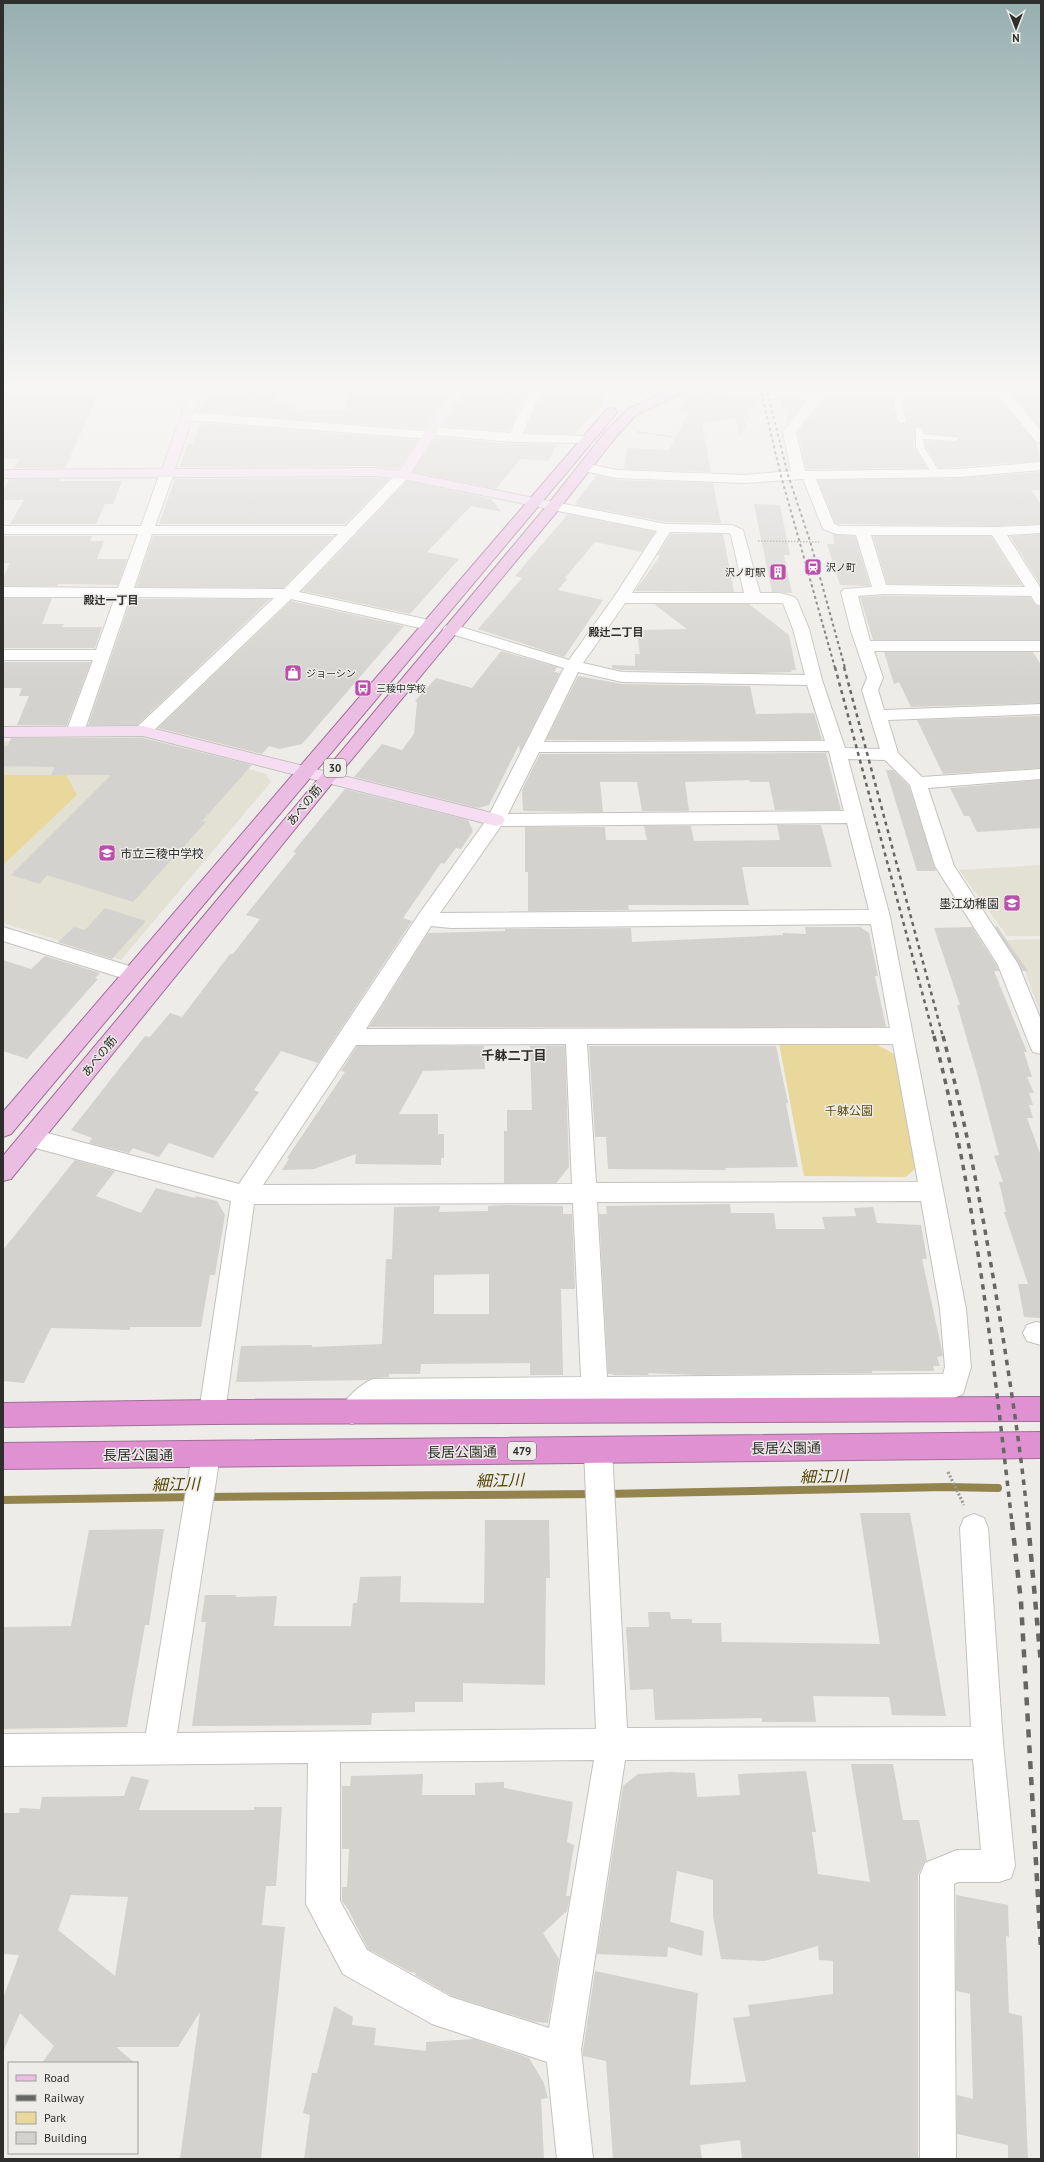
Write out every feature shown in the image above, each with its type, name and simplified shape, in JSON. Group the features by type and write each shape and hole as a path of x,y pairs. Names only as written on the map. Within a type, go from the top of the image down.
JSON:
{"highway":[{"path":"3,1415 212,1412 1041,1409"},
{"name":"長居公園通","path":"3,1456 1041,1445"}],"main road":[{"name":"あべの筋","path":"3,1128 546,488"},
{"name":"あべの筋","path":"3,1172 568,488"}],"street":[{"path":"75,732 162,488"},
{"path":"3,732 137,732 143,730 288,594 391,488"},
{"path":"466,488 666,528 732,529 738,533 753,598"},
{"path":"809,488 828,526 836,530 863,536 1041,529"},
{"path":"212,1412 244,1195 350,1037 426,919 496,820 573,666 621,598 666,528"},
{"path":"3,530 350,530"},
{"path":"997,531 1038,597"},
{"path":"863,536 880,589"},
{"path":"1038,597 880,589 876,591 849,592 864,646 875,678 870,690 890,754 918,783 945,866 1008,964 1041,1046"},
{"path":"3,592 288,594 429,625"},
{"path":"352,1412 373,1390 954,1386 958,1367 953,1309 880,917 836,749 814,680 801,629 789,600 780,598 621,598"},
{"path":"451,629 573,666 622,677 814,680"},
{"path":"864,646 1041,646"},
{"path":"3,655 102,654"},
{"path":"879,715 1041,709"},
{"path":"143,730 172,736 327,778 496,820 853,817"},
{"path":"532,747 836,749 890,754"},
{"path":"918,783 1041,774"},
{"path":"426,919 451,921 880,917"},
{"path":"3,934 132,974"},
{"path":"350,1037 576,1038 902,1036"},
{"path":"576,1038 595,1388"},
{"path":"32,1138 244,1195 932,1191"},
{"path":"575,2159 563,2050 612,1744 598,1450"},
{"path":"159,1748 206,1455"},
{"path":"938,2159 937,1875 957,1866 999,1866 987,1743 971,1520"},
{"path":"3,1750 324,1746 987,1743"},
{"path":"324,1746 323,1904 355,1962 444,2012 563,2050"}],"path":[{"path":"740,541 863,536"},
{"path":"948,1471 971,1520"}],"shaded area":[{"name":"市立三稜中学校","path":"3,741 149,741 266,774 271,782 121,960 3,923"},
{"name":"墨江幼稚園","path":"1041,865 1041,936 1007,936 959,870"},
{"path":"1041,939 1041,1015 1022,963 1007,940"}],"green space":[{"path":"3,775 66,775 77,795 3,865"},
{"name":"千躰公園","path":"779,1043 876,1044 896,1055 918,1166 906,1177 804,1176"}],"building":[{"path":"5,488 119,488 113,504 105,504 96,524 10,524 24,500 3,500"},
{"path":"172,488 380,488 345,524 159,524"},
{"path":"400,488 439,488 491,499 502,512 471,506 427,552 459,559 410,614 302,591"},
{"path":"587,488 714,488 721,523 666,522 576,505 577,503 575,503"},
{"path":"821,488 1041,488 1041,490 1031,490 1041,504 1041,524 997,526 835,523"},
{"path":"754,504 780,505 790,555 784,555 792,593 772,592"},
{"path":"568,514 655,532 642,552 595,542 565,578 567,579 558,590 603,600 564,657 478,629 522,578 515,576"},
{"path":"671,534 723,534 734,592 635,591 660,556 657,555"},
{"path":"833,534 855,536 870,586 840,585 827,544 834,544"},
{"path":"1041,534 1041,586 1010,536"},
{"path":"3,536 92,536 90,541 104,541 97,559 127,559 118,585 58,584 57,586 3,586 3,578 10,563 3,563"},
{"path":"153,536 334,536 283,588 136,587"},
{"path":"873,536 991,536 1022,585 887,584"},
{"path":"860,597 1030,597 1035,605 1041,607 1041,640 873,640"},
{"path":"3,598 52,598 42,624 64,624 62,627 102,627 95,648 3,648"},
{"path":"131,599 270,599 137,725 88,725"},
{"name":"ジョーシン","path":"291,601 404,626 302,744 279,749 269,746 262,754 158,728"},
{"path":"654,604 749,604 789,635 796,670 791,670 792,672 748,673 622,670 612,668 612,665 635,666 635,654 640,654 637,632 642,632 641,630 687,629"},
{"path":"501,651 557,667 554,672 560,673 520,752 519,745 489,805 478,808 354,777 382,744 402,750 414,734 417,702 415,701 436,678 472,688"},
{"path":"884,652 1033,652 1041,665 1041,703 911,707 899,682 894,684"},
{"path":"3,662 91,662 67,725 17,725 29,696 19,696 22,688 3,688"},
{"path":"578,676 622,684 750,686 756,714 814,713 822,740 546,740"},
{"path":"1041,716 1041,768 943,774 917,720"},
{"path":"11,738 143,738 252,765 202,821 206,822 133,902 47,875 40,884 11,875 111,775 51,775 55,767 3,766 3,746 8,746"},
{"path":"826,753 841,810 775,810 769,782 750,782 749,780 685,782 689,811 642,811 637,782 600,782 603,812 523,811 522,790 540,754"},
{"path":"886,770 893,770 909,786 936,871 917,871"},
{"path":"1041,780 1041,828 977,832 969,816 964,816 950,788"},
{"path":"345,789 468,820 473,831 461,849 456,848 444,864 441,863 403,918 412,921 318,1063 281,1051 254,1090 259,1092 213,1158 169,1143 159,1157 133,1148 129,1153 89,1143 92,1138 71,1130 145,1036 150,1037 170,1013 182,1017 230,954 233,954 260,919 246,915 296,853 293,852"},
{"path":"777,825 821,825 832,867 742,867 749,905 628,905 629,910 528,911 528,872 525,872 525,827 605,827 606,840 647,840 644,826 691,826 694,841 780,840"},
{"path":"105,908 146,921 112,959 58,942 74,927 85,930"},
{"path":"997,926 1028,971 1022,971 995,927"},
{"path":"805,927 860,927 869,933 878,976 875,976 886,1027 369,1027 428,933 505,931 505,929 631,928 632,942 783,935 783,933 806,934"},
{"path":"972,927 999,971 994,971 1027,1052 1024,1052 1032,1077 1027,1077 1034,1093 1029,1093 1033,1105 1029,1105 1033,1118 1027,1118 1041,1156 1041,1318 1024,1317 1018,1284 1028,1284 1004,1212 1006,1212 999,1182 1003,1182 994,1156 999,1155 957,1005 960,1005 934,928"},
{"path":"45,956 100,973 95,978 98,979 27,1059 3,1051 3,960 31,969"},
{"path":"357,1046 484,1046 485,1069 423,1071 399,1114 438,1114 438,1134 444,1134 444,1158 441,1158 441,1165 355,1164 356,1154 314,1169 282,1170 289,1159 287,1158 345,1072 341,1071"},
{"path":"530,1046 565,1046 569,1167 556,1183 504,1183 504,1131 507,1131 507,1110 532,1110"},
{"path":"589,1046 776,1046 788,1103 786,1103 798,1167 725,1168 726,1170 608,1169 606,1137 595,1137"},
{"path":"75,1160 115,1171 96,1196 141,1213 156,1188 195,1198 196,1196 217,1201 225,1215 215,1275 210,1275 201,1327 130,1327 130,1330 51,1328 24,1383 3,1381 3,1250"},
{"path":"730,1204 731,1213 774,1213 776,1229 825,1229 822,1217 856,1216 854,1208 873,1207 877,1223 921,1225 927,1259 922,1259 943,1356 937,1357 940,1366 933,1366 934,1371 872,1371 872,1373 697,1375 648,1373 649,1375 608,1374 599,1214 607,1214 606,1206"},
{"path":"440,1206 439,1212 488,1211 488,1206 563,1206 563,1214 572,1214 575,1289 561,1289 563,1375 530,1375 530,1363 421,1364 420,1374 389,1374 389,1377 373,1378 368,1380 236,1382 241,1346 312,1345 312,1347 382,1344 386,1259 392,1259 394,1207","holes":["489,1274 489,1314 434,1314 434,1275"]},
{"path":"860,1513 910,1513 946,1716 892,1715 889,1697 813,1696 816,1722 762,1722 762,1718 655,1720 653,1689 630,1690 626,1627 649,1627 648,1612 670,1612 671,1619 692,1619 692,1623 721,1623 722,1642 880,1644"},
{"path":"485,1520 549,1520 550,1578 546,1578 545,1685 463,1683 463,1702 415,1702 415,1712 372,1713 371,1725 192,1726 206,1622 201,1622 205,1595 236,1595 236,1597 277,1596 274,1626 351,1626 353,1603 357,1603 360,1577 401,1576 400,1602 484,1603"},
{"path":"164,1529 149,1625 145,1625 127,1727 3,1729 3,1627 71,1626 89,1530"},
{"path":"851,1764 893,1764 903,1820 919,1820 927,1861 924,1862 918,1875 918,2159 742,2159 740,2140 700,2145 702,2159 613,2159 606,2061 583,2056 595,1971 698,1993 690,2085 746,2082 733,2018 750,2016 748,2005 833,1994 833,1961 819,1960 818,1946 765,1961 721,1959 713,1916 713,1880 677,1871 670,1922 704,1931 702,1956 668,1947 667,1957 597,1954 623,1786 638,1774 669,1772 695,1773 697,1797 740,1795 738,1774 806,1771 816,1832 812,1832 818,1874 870,1882"},
{"path":"423,1774 422,1795 475,1795 475,1783 504,1782 504,1788 573,1802 567,1842 574,1845 566,1896 570,1896 567,1911 543,1933 559,1959 548,2023 535,2022 452,1996 415,1975 416,1973 410,1972 368,1949 348,1909 342,1901 342,1887 347,1887 349,1849 342,1849 342,1786 350,1786 351,1776"},
{"path":"131,1776 149,1780 139,1810 254,1810 254,1807 282,1807 276,1886 266,1886 262,1925 285,1927 261,2159 180,2159 200,2012 178,2047 116,2047 134,2062 43,2062 54,2046 20,2013 3,2052 3,1998 19,1955 3,1954 3,1813 19,1813 20,1808 40,1809 42,1797 124,1796","holes":["71,1895 128,1897 115,1976 58,1930"]},
{"path":"956,1895 1008,1905 1009,1937 1006,1936 1009,2013 1022,2016 1028,2159 1008,2159 1008,2145 957,2134 957,2095 973,2099 970,1994 956,1991"},
{"path":"334,2006 353,2017 352,2025 376,2028 374,2045 426,2051 426,2042 474,2039 529,2058 544,2083 548,2098 541,2099 544,2159 304,2159 310,2115 303,2113 312,2073 317,2073"}],"waterway":[{"name":"細江川","path":"605,1494 946,1487 998,1488"},
{"name":"細江川","path":"205,1497 595,1494"},
{"name":"細江川","path":"3,1500 195,1497"}],"railway":[{"path":"784,488 835,668"},
{"path":"792,488 810,541 845,668"},
{"path":"835,667 934,1037"},
{"path":"844,667 943,1037"},
{"path":"934,1036 949,1096 982,1278 1012,1523"},
{"path":"943,1036 969,1146 990,1257 1023,1475 1028,1523"},
{"path":"1012,1522 1021,1602 1041,1949"},
{"path":"1028,1522 1041,1664"}],"place":[{"name":"沢ノ町","path":"813,567"},
{"name":"沢ノ町駅","path":"778,572"},
{"name":"ジョーシン","path":"293,673"},
{"name":"三稜中学校","path":"363,688"},
{"name":"市立三稜中学校","path":"107,853"},
{"name":"墨江幼稚園","path":"1012,903"}],"district":[{"name":"殿辻一丁目","path":"111,600"},
{"name":"殿辻二丁目","path":"616,632"},
{"name":"千躰二丁目","path":"514,1055"}]}
